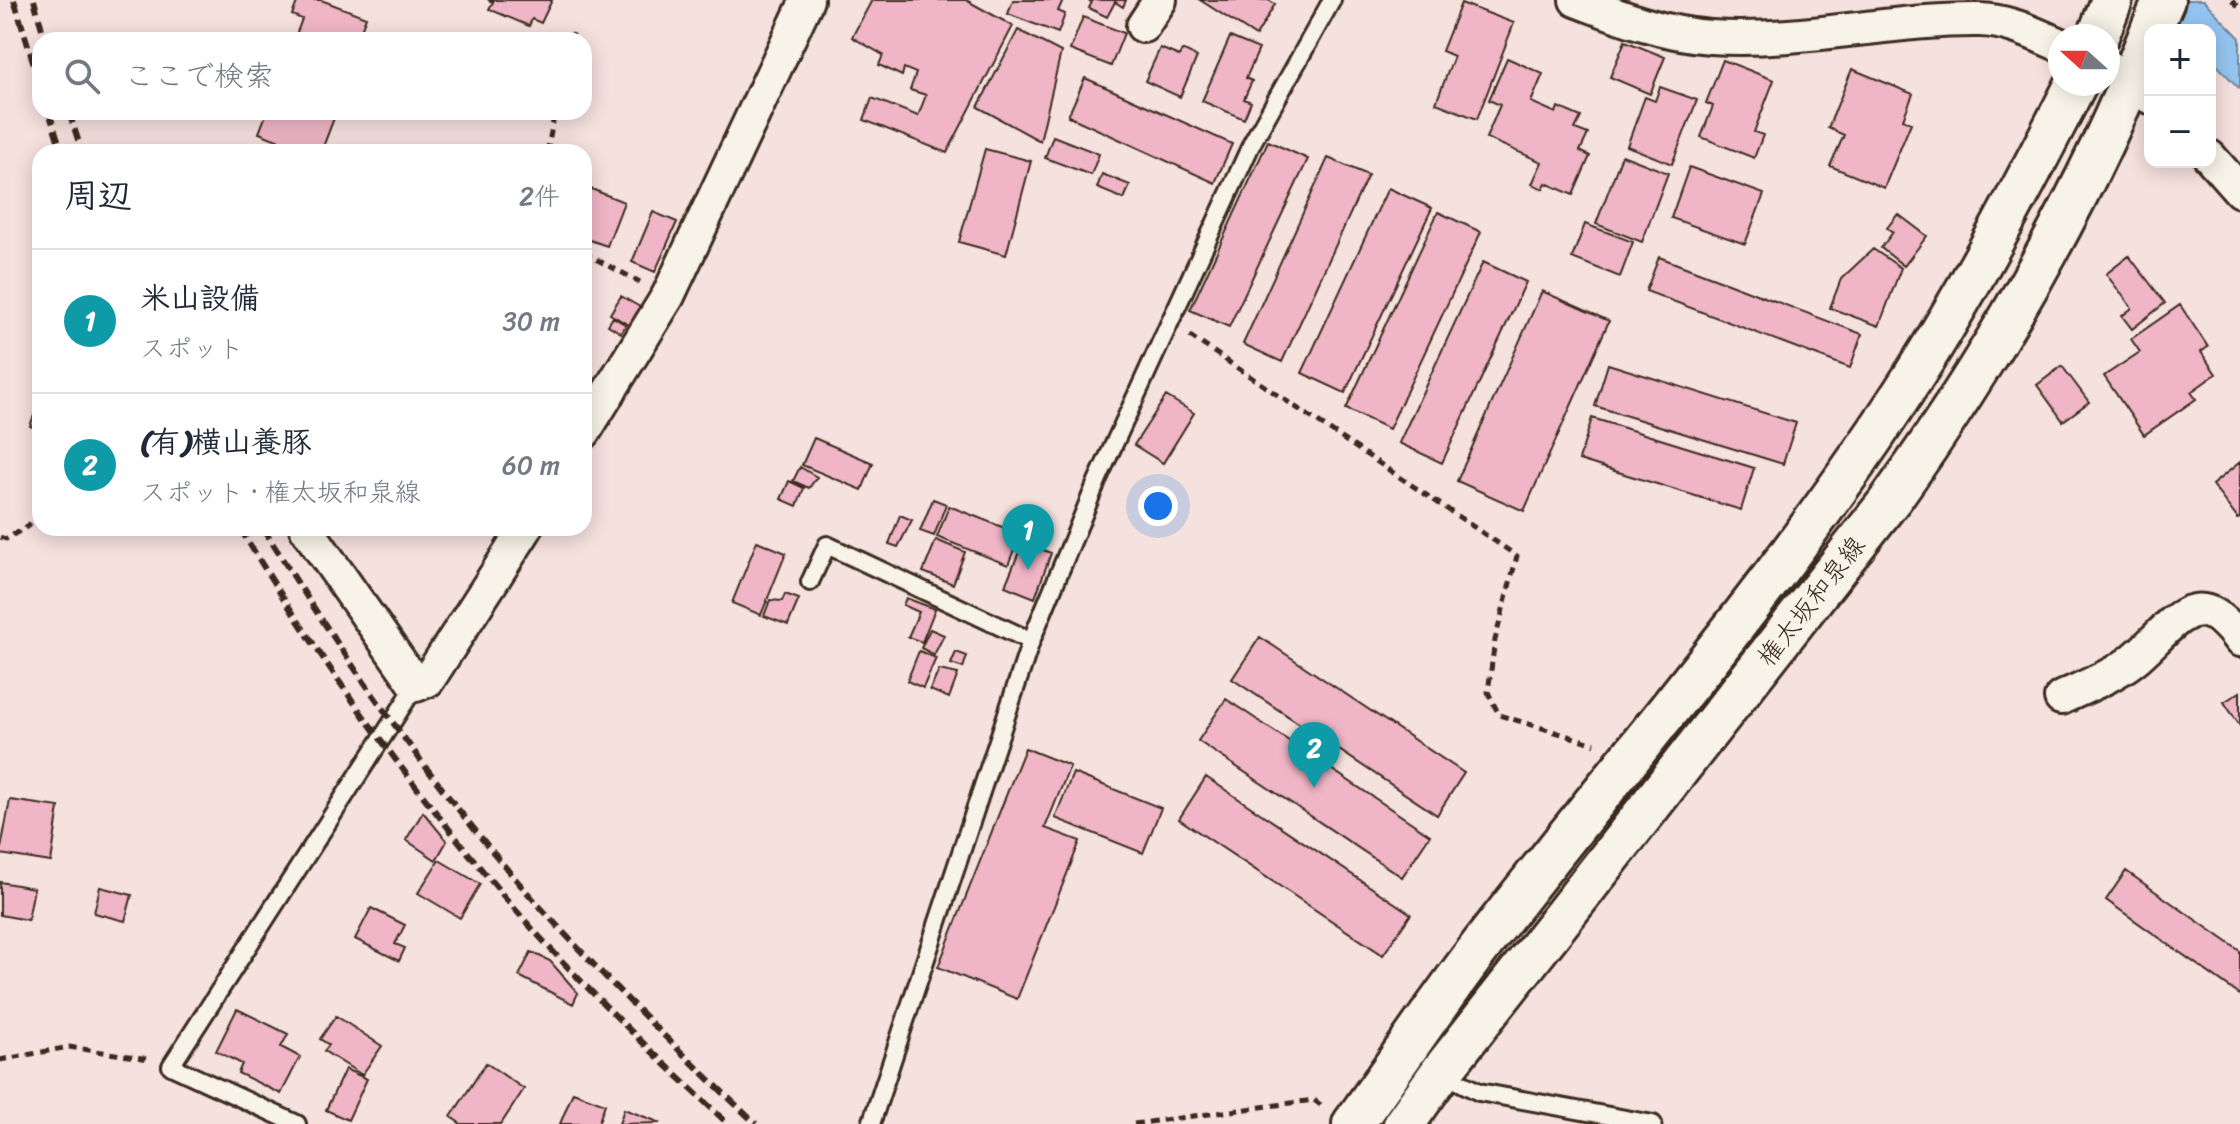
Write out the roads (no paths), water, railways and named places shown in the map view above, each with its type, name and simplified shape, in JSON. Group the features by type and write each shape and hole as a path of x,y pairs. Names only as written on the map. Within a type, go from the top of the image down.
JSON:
{"street":[{"path":"592,419 668,296 807,0"},
{"path":"1576,0 1633,22 1712,37 1812,36 1981,20 2019,27 2048,40"},
{"path":"2103,24 2112,0"},
{"name":"権太坂和泉線","path":"1404,1124 1441,1072 1891,499 1953,412 2022,299 2130,81 2155,21"},
{"name":"権太坂和泉線","path":"1340,1117 1482,945 1734,629 1914,376 1984,264 2070,96"},
{"path":"2216,164 2240,191"},
{"path":"312,536 416,685 428,680 521,536"},
{"path":"2061,698 2132,661 2175,617 2190,611 2226,620 2240,640"}],"lane":[{"path":"871,1124 1031,641 1098,479 1252,143 1332,0"},
{"path":"810,582 827,545 1031,641"},
{"path":"297,1124 171,1066 416,685"},
{"path":"1441,1072 1479,1092 1653,1124"}],"water":[{"path":"2152,0 2203,0 2240,38 2240,89 2216,64 2216,24 2176,24"}],"railway":[{"path":"14,0 32,58"},
{"path":"34,0 43,32"},
{"path":"52,120 59,144"},
{"path":"72,120 79,144"},
{"path":"245,536 331,670 397,761 502,894 583,983 728,1124"},
{"path":"268,536 384,710 483,840 546,914 604,975 756,1124"}],"place":[{"name":"米山設備","path":"1028,570"},
{"name":"(有)横山養豚","path":"1314,788"}]}
